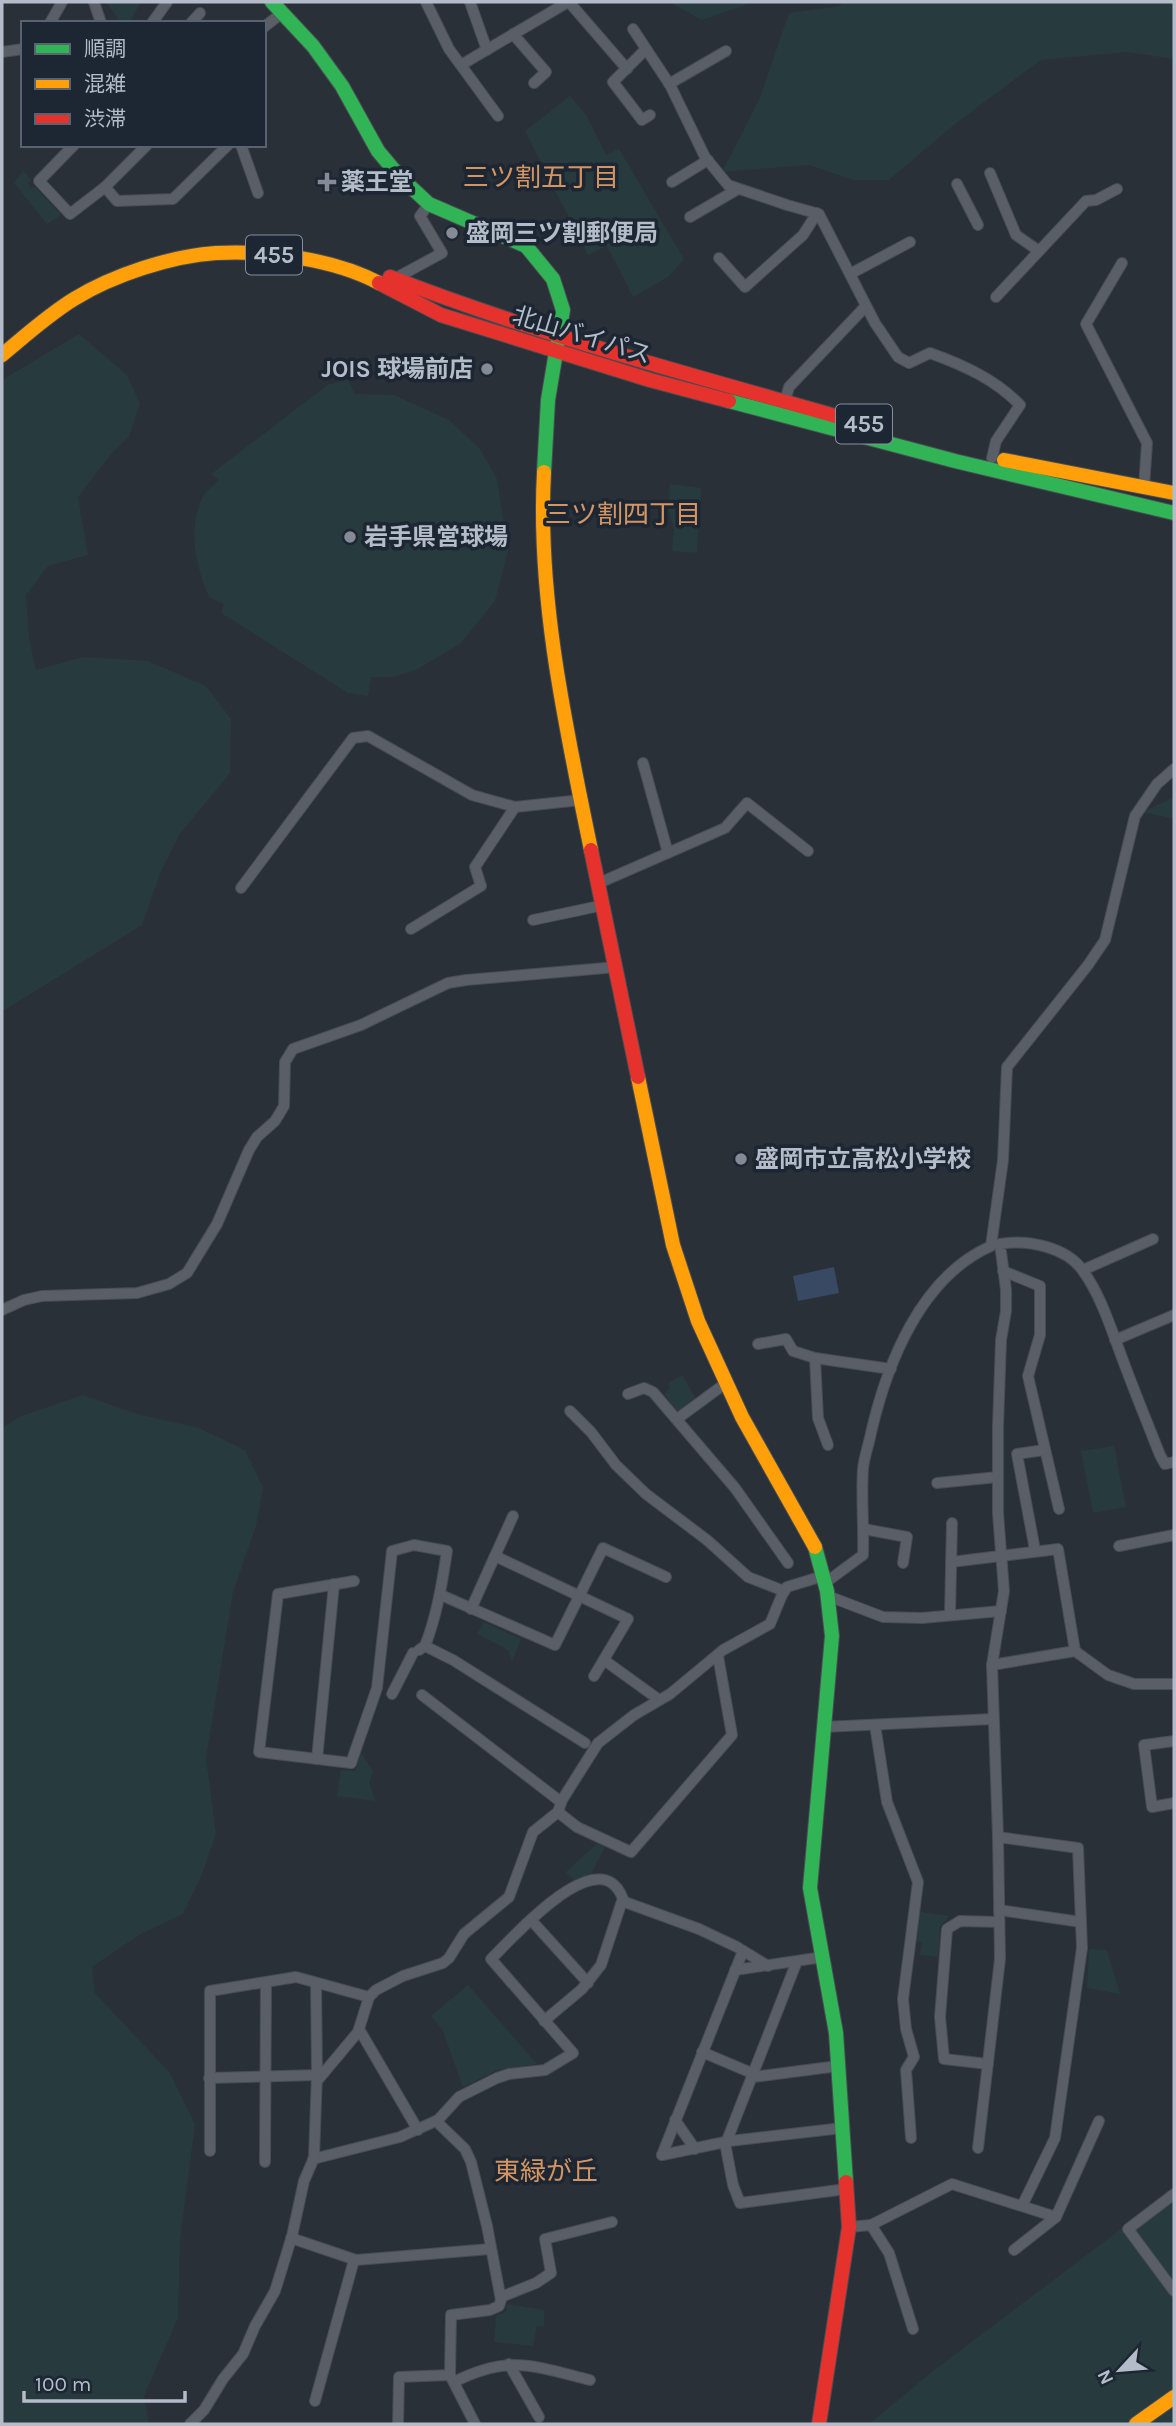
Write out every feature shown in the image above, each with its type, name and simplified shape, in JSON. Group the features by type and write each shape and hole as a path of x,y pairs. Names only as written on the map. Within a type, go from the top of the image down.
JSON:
{"main road":[{"path":"278,6 313,46 345,90 378,151 399,176 429,204 526,246 553,279 563,310 548,400 542,504 542,546 550,624 581,800 673,1245 686,1293 708,1347 815,1548 826,1578 832,1636 810,1888 836,2033 849,2227 820,2424"},
{"name":"北山バイパス","path":"2,341 20,323 50,301 99,273 145,256 188,246 276,244 304,247 336,255 650,380 955,461 1174,513"},
{"name":"北山バイパス","path":"2,355 75,298 120,276 167,262 216,253 272,255 349,270 441,315 785,401 965,452 1174,493"},
{"path":"1136,2424 1174,2396"}],"street":[{"path":"51,21 62,2"},
{"path":"94,2 100,21"},
{"path":"153,21 167,2"},
{"path":"426,2 449,49 498,116"},
{"path":"470,2 487,50"},
{"path":"461,65 568,2 627,69"},
{"path":"266,24 278,6"},
{"path":"193,21 200,13"},
{"path":"634,29 669,84 708,160 728,185 817,213 865,307 898,356 909,363 930,352 949,359 986,378 1020,405 996,441 992,458"},
{"path":"513,34 546,72 534,83"},
{"path":"2,52 21,49"},
{"path":"645,50 613,82 642,120 650,115"},
{"path":"669,84 726,51"},
{"path":"72,147 39,181 70,214 106,187 145,147"},
{"path":"106,187 117,201 173,199 226,147"},
{"path":"242,147 257,193"},
{"path":"671,182 708,160"},
{"path":"990,173 1016,234 1039,251"},
{"path":"957,184 978,225"},
{"path":"690,217 738,189"},
{"path":"996,297 1086,201 1096,200 1117,189"},
{"path":"394,279 442,253 420,216 429,204"},
{"path":"719,258 745,287 803,235 817,213"},
{"path":"850,274 910,242"},
{"path":"1122,264 1086,324 1147,443 1144,488"},
{"path":"785,401 789,387 865,307"},
{"path":"241,888 353,738 369,736 472,796 515,807 581,800"},
{"path":"643,763 668,853"},
{"path":"209,2078 317,2078 352,2041 359,2029 369,1997 376,1990 388,1982 434,1967 449,1958 464,1934 509,1897 533,1832 559,1807 598,1743 658,1699 670,1694 723,1650 770,1624 787,1587 826,1578 863,1555 863,1468 878,1405 891,1369 919,1312 947,1275 971,1255 991,1246 1003,1160 1007,1067 1105,940 1135,816 1157,784 1174,769"},
{"path":"599,883 725,828 747,803 808,851"},
{"path":"411,929 481,886 475,867 515,807"},
{"path":"533,920 604,905"},
{"path":"2,1310 24,1300 42,1296 137,1293 169,1284 187,1273 218,1224 248,1150 275,1121 284,1106 285,1062 293,1049 361,1025 448,984 617,967"},
{"path":"1083,1270 1153,1239"},
{"path":"978,2148 1000,1959 992,1665 1004,1591 998,1455 1001,1340 1006,1311 1000,1244 1012,1241 1033,1243 1073,1260 1083,1270 1115,1340 1164,1464 1174,1462"},
{"path":"1003,1271 1040,1286 1040,1335 1028,1376 1059,1509"},
{"path":"1115,1340 1174,1315"},
{"path":"758,1344 786,1339 793,1351 815,1358 891,1369"},
{"path":"815,1358 818,1418 828,1445"},
{"path":"677,1419 726,1383"},
{"path":"628,1394 644,1388 653,1392 735,1488 788,1563"},
{"path":"570,1411 646,1494 707,1540 748,1577 785,1591"},
{"path":"998,1455 1044,1450"},
{"path":"1017,1454 1035,1550"},
{"path":"937,1483 998,1477"},
{"path":"471,1609 513,1516"},
{"path":"950,1615 952,1523"},
{"path":"864,1529 907,1537 903,1563"},
{"path":"1119,1546 1174,1535"},
{"path":"354,1581 278,1594 259,1752 351,1763 377,1688 384,1577 392,1551 414,1545 447,1551 441,1595 419,1650 392,1694"},
{"path":"441,1595 555,1645 603,1548 666,1577"},
{"path":"951,1562 1058,1549 1075,1651 1108,1675 1134,1684 1174,1684"},
{"path":"495,1556 628,1619 594,1676"},
{"path":"317,1759 334,1584"},
{"path":"828,1596 883,1617 1002,1611"},
{"path":"419,1650 453,1660 585,1743"},
{"path":"992,1665 1075,1651"},
{"path":"422,1695 559,1807 577,1828 631,1852 732,1735 718,1656"},
{"path":"604,1660 658,1699"},
{"path":"823,1727 993,1719"},
{"path":"875,1725 887,1802 918,1882 904,1999 906,2029 914,2057 906,2070 911,2138"},
{"path":"1174,1741 1144,1745 1152,1807 1174,1803"},
{"path":"998,1837 1078,1848 1082,1948 1055,2138 1021,2206"},
{"path":"313,2159 384,2143 418,2130 436,2121 459,2098 498,2078 545,2070 573,2053 491,1959 564,1892 594,1879 610,1883 620,1893 624,1902 699,1929 768,1966"},
{"path":"544,2021 588,1983 601,1965 622,1901 624,1902"},
{"path":"988,2064 944,2059 940,2017 947,1929 960,1922 999,1916 1081,1922"},
{"path":"532,1921 588,1983"},
{"path":"743,1951 662,2155 725,2143 842,2128"},
{"path":"735,1970 823,1957"},
{"path":"797,1962 725,2143 733,2185 740,2203 846,2189"},
{"path":"210,2151 210,1991 296,1976 369,1997"},
{"path":"265,2162 266,1983"},
{"path":"190,2424 204,2410 223,2379 243,2354 275,2291 291,2238 304,2181 313,2159 317,2078 316,1983"},
{"path":"359,2029 418,2130"},
{"path":"702,2052 754,2075 838,2066"},
{"path":"675,2120 695,2149"},
{"path":"436,2121 465,2149 471,2162 487,2226 500,2297 499,2306 490,2310 451,2315 452,2378 475,2424"},
{"path":"1014,2250 1056,2217 1099,2121"},
{"path":"849,2227 871,2225 952,2184 1056,2217"},
{"path":"1174,2194 1128,2229 1174,2291"},
{"path":"500,2297 536,2283 551,2273 545,2239 612,2222"},
{"path":"871,2225 889,2253 912,2329"},
{"path":"291,2238 354,2260 490,2249"},
{"path":"315,2401 354,2260"},
{"path":"509,2364 539,2417"},
{"path":"398,2424 399,2376 452,2378 509,2364 527,2364 590,2380"}],"green space":[{"path":"106,2 141,2 130,21 120,21"},
{"path":"669,2 754,2 702,20"},
{"path":"842,2 1174,2 1174,59 1127,52 1041,60 955,124 889,180 853,180 809,165 722,172 759,100 789,13 840,6"},
{"path":"570,96 586,115 606,155 619,149 684,259 668,277 633,297 607,246 588,255 525,131"},
{"path":"23,171 31,179 28,184 30,188 35,187 61,215 47,224 14,183"},
{"path":"79,334 126,374 140,403 129,436 111,454 78,497 88,555 48,566 26,595 29,638 36,670 83,657 148,661 206,686 231,719 230,773 179,835 161,871 142,925 3,1011 2,380"},
{"name":"岩手県営球場","path":"348,380 355,394 394,395 449,420 480,449 497,479 508,550 495,601 460,644 416,670 392,677 371,677 368,696 348,693 221,613 224,604 209,597 200,573 194,533 195,520 205,493 219,480 211,474 329,384"},
{"path":"670,484 701,488 697,553 672,551 674,529 668,509"},
{"path":"1174,797 1174,819 1143,812"},
{"path":"683,1375 695,1398 678,1412 664,1394 670,1388 668,1383"},
{"path":"83,1395 137,1414 199,1428 245,1450 263,1487 256,1526 233,1592 206,1758 216,1834 201,1877 183,1914 139,1935 92,1967 95,1993 170,2073 195,2124 180,2239 178,2318 144,2396 149,2424 2,2424 2,1428 21,1416"},
{"path":"1114,1446 1126,1507 1093,1513 1081,1451"},
{"path":"484,1622 521,1639 512,1661 508,1650 477,1634"},
{"path":"361,1753 373,1771 369,1783 376,1801 337,1796 341,1770 355,1771"},
{"path":"597,1844 605,1847 591,1874 574,1880 566,1872"},
{"path":"920,1912 949,1916 940,1927 938,1957 920,1955 922,1942 917,1941"},
{"path":"1089,1949 1107,1950 1120,1994 1087,1988"},
{"path":"468,1985 537,2064 497,2070 463,2087 442,2029 431,2016"},
{"path":"1174,2189 1174,2424 869,2424 933,2371"},
{"path":"507,2304 544,2310 544,2327 537,2326 533,2346 494,2342 496,2316 507,2311"}],"water":[{"path":"834,1267 839,1293 798,1301 793,1276"}],"traffic: fast":[{"path":"272,2 313,46 342,86 378,151 399,176 429,204 526,246 553,279 563,310 548,400 544,472"},
{"path":"729,401 955,461 1174,513"},
{"path":"815,1547 827,1591 832,1636 810,1888 836,2033 846,2182"}],"traffic: slow":[{"path":"2,355 55,312 89,290 124,275 180,258 236,252 278,255 321,262 379,283"},
{"path":"1004,460 1174,493"},
{"path":"544,472 543,519 549,614 563,710 591,850"},
{"path":"638,1077 673,1245 698,1321 742,1417 815,1547"},
{"path":"1136,2424 1174,2397"}],"traffic: jam":[{"path":"390,277 556,335 839,417"},
{"path":"379,283 441,315 650,380 729,401"},
{"path":"591,850 638,1077"},
{"path":"819,2424 849,2227 846,2182"}],"place":[{"name":"薬王堂","path":"327,182"},
{"name":"盛岡三ツ割郵便局","path":"452,233"},
{"name":"JOIS 球場前店","path":"487,369"},
{"name":"岩手県営球場","path":"350,537"},
{"name":"盛岡市立高松小学校","path":"741,1159"}],"district":[{"name":"三ツ割五丁目","path":"541,177"},
{"name":"三ツ割四丁目","path":"623,514"},
{"name":"東緑が丘","path":"546,2171"}]}
